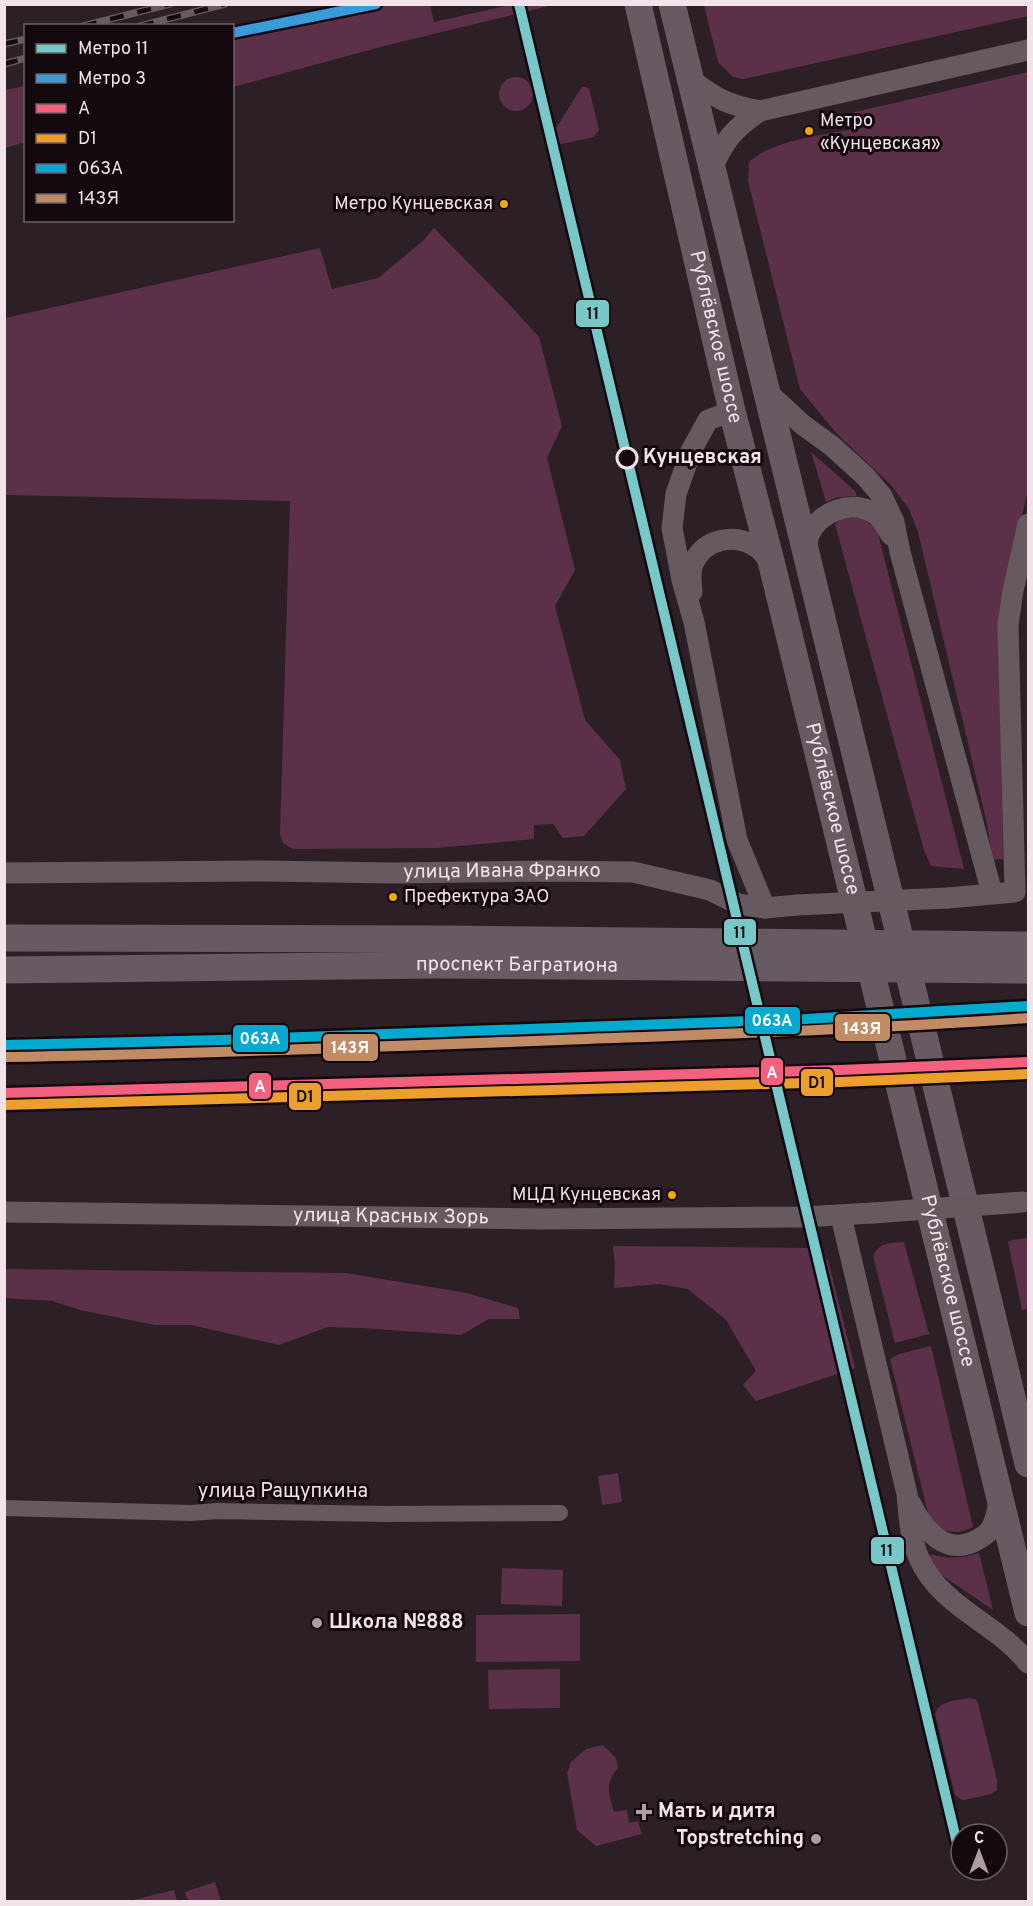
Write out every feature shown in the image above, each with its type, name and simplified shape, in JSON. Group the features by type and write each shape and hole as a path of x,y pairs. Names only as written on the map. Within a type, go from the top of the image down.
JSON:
{"main road":[{"name":"Рублёвское шоссе","path":"638,4 732,411 772,565 1029,1613"},
{"name":"Рублёвское шоссе","path":"672,4 806,561 1029,1464"},
{"name":"проспект Багратиона","path":"4,938 447,939 1029,945"},
{"name":"проспект Багратиона","path":"4,970 436,965 1029,970"}],"street":[{"path":"711,170 722,146 738,126 760,111 1029,50"},
{"path":"689,78 709,94 733,106 760,111"},
{"path":"765,390 866,477 882,496 894,522 900,552 992,893"},
{"path":"732,411 708,420 691,451 682,474 673,512 672,528 682,580 694,622 737,840 765,908"},
{"path":"806,561 808,537 817,523 823,516 844,508 873,512 884,521 900,552"},
{"path":"1022,891 1008,625 1012,591 1029,524"},
{"path":"694,622 692,565 707,546 719,539 744,541 759,549 772,565"},
{"name":"улица Ивана Франко","path":"4,873 633,872 710,890 738,904 765,908 948,898 1022,891"},
{"name":"улица Красных Зорь","path":"4,1212 541,1219 841,1216 1026,1202"},
{"path":"841,1216 907,1494 911,1535 919,1559 933,1581 947,1596 1006,1640 1029,1663"},
{"path":"907,1494 918,1519 930,1533 943,1543 956,1545 968,1544 984,1537 991,1528 997,1513 1000,1495"},
{"name":"улица Ращупкина","path":"4,1508 191,1513 218,1511 387,1514 560,1513"}],"shaded area":[{"path":"381,4 430,5 434,22 510,5 553,5 388,45 234,87 234,38"},
{"path":"1028,4 1028,16 744,79 733,77 718,62 704,5"},
{"path":"1028,72 1028,490 1004,591 999,647 1003,859 993,860 986,819 918,532 909,509 891,485 837,434 800,389 748,181 749,162 759,155 785,143 854,129 851,113"},
{"path":"516,77 528,82 533,94 528,106 516,111 504,106 499,94 504,82"},
{"path":"24,86 24,142 5,148 5,90"},
{"path":"582,87 589,89 599,130 594,137 556,145 553,142 553,133"},
{"path":"434,228 539,337 562,426 547,458 575,570 555,606 585,720 620,760 626,789 584,836 563,838 553,824 534,825 534,839 436,848 293,849 283,843 280,834 290,501 5,495 5,318 320,248 332,289 378,278 423,241"},
{"path":"811,452 855,491 857,496 838,497 826,502"},
{"path":"843,518 863,518 877,530 964,869 931,866 924,850 835,524"},
{"path":"1028,1238 1028,1309 1022,1310 1008,1242"},
{"path":"904,1242 929,1334 895,1343 873,1256 882,1246"},
{"path":"613,1246 812,1248 828,1260 855,1368 756,1401 743,1385 756,1371 726,1320 688,1289 659,1284 614,1288"},
{"path":"5,1269 346,1273 467,1293 518,1308 520,1319 489,1319 461,1335 328,1327 279,1345 191,1325 155,1325 80,1310 52,1301 5,1298"},
{"path":"931,1346 973,1527 956,1532 940,1528 930,1521 890,1359 899,1354"},
{"path":"618,1473 622,1502 602,1505 598,1476"},
{"path":"979,1553 993,1610 936,1571 930,1558 931,1554 955,1558"},
{"path":"502,1568 563,1570 562,1606 501,1604"},
{"path":"580,1614 580,1661 476,1662 476,1615"},
{"path":"560,1669 560,1708 489,1709 488,1670"},
{"path":"968,1698 976,1699 978,1704 997,1780 997,1790 991,1794 964,1800 955,1795 935,1714 937,1709 944,1704"},
{"path":"603,1745 616,1758 618,1768 609,1784 614,1812 627,1810 629,1823 638,1821 642,1834 596,1846 577,1830 567,1773 571,1762 586,1749"},
{"path":"215,1882 221,1901 188,1901 185,1892"},
{"path":"174,1890 177,1901 129,1901"}],"railway":[{"path":"91,24 170,4"},
{"path":"148,24 225,4"},
{"path":"4,44 24,39"},
{"path":"4,64 24,59"}],"metro line":[{"name":"3","path":"234,33 376,4"},
{"name":"11","path":"519,4 952,1822"}],"transit line":[{"name":"063А","path":"4,1045 221,1040 805,1019 1028,1006"},
{"name":"143Я","path":"4,1057 678,1036 1028,1018"},
{"name":"A","path":"4,1093 840,1070 1028,1062"},
{"name":"D1","path":"4,1105 840,1082 1028,1074"}],"place":[{"name":"Метро «Кунцевская»","path":"809,131"},
{"name":"Метро Кунцевская","path":"504,204"},
{"name":"Кунцевская","path":"627,458"},
{"name":"Префектура ЗАО","path":"393,897"},
{"name":"МЦД Кунцевская","path":"672,1195"},
{"name":"Школа №888","path":"317,1623"},
{"name":"Мать и дитя","path":"644,1812"},
{"name":"Topstretching","path":"816,1839"}]}
